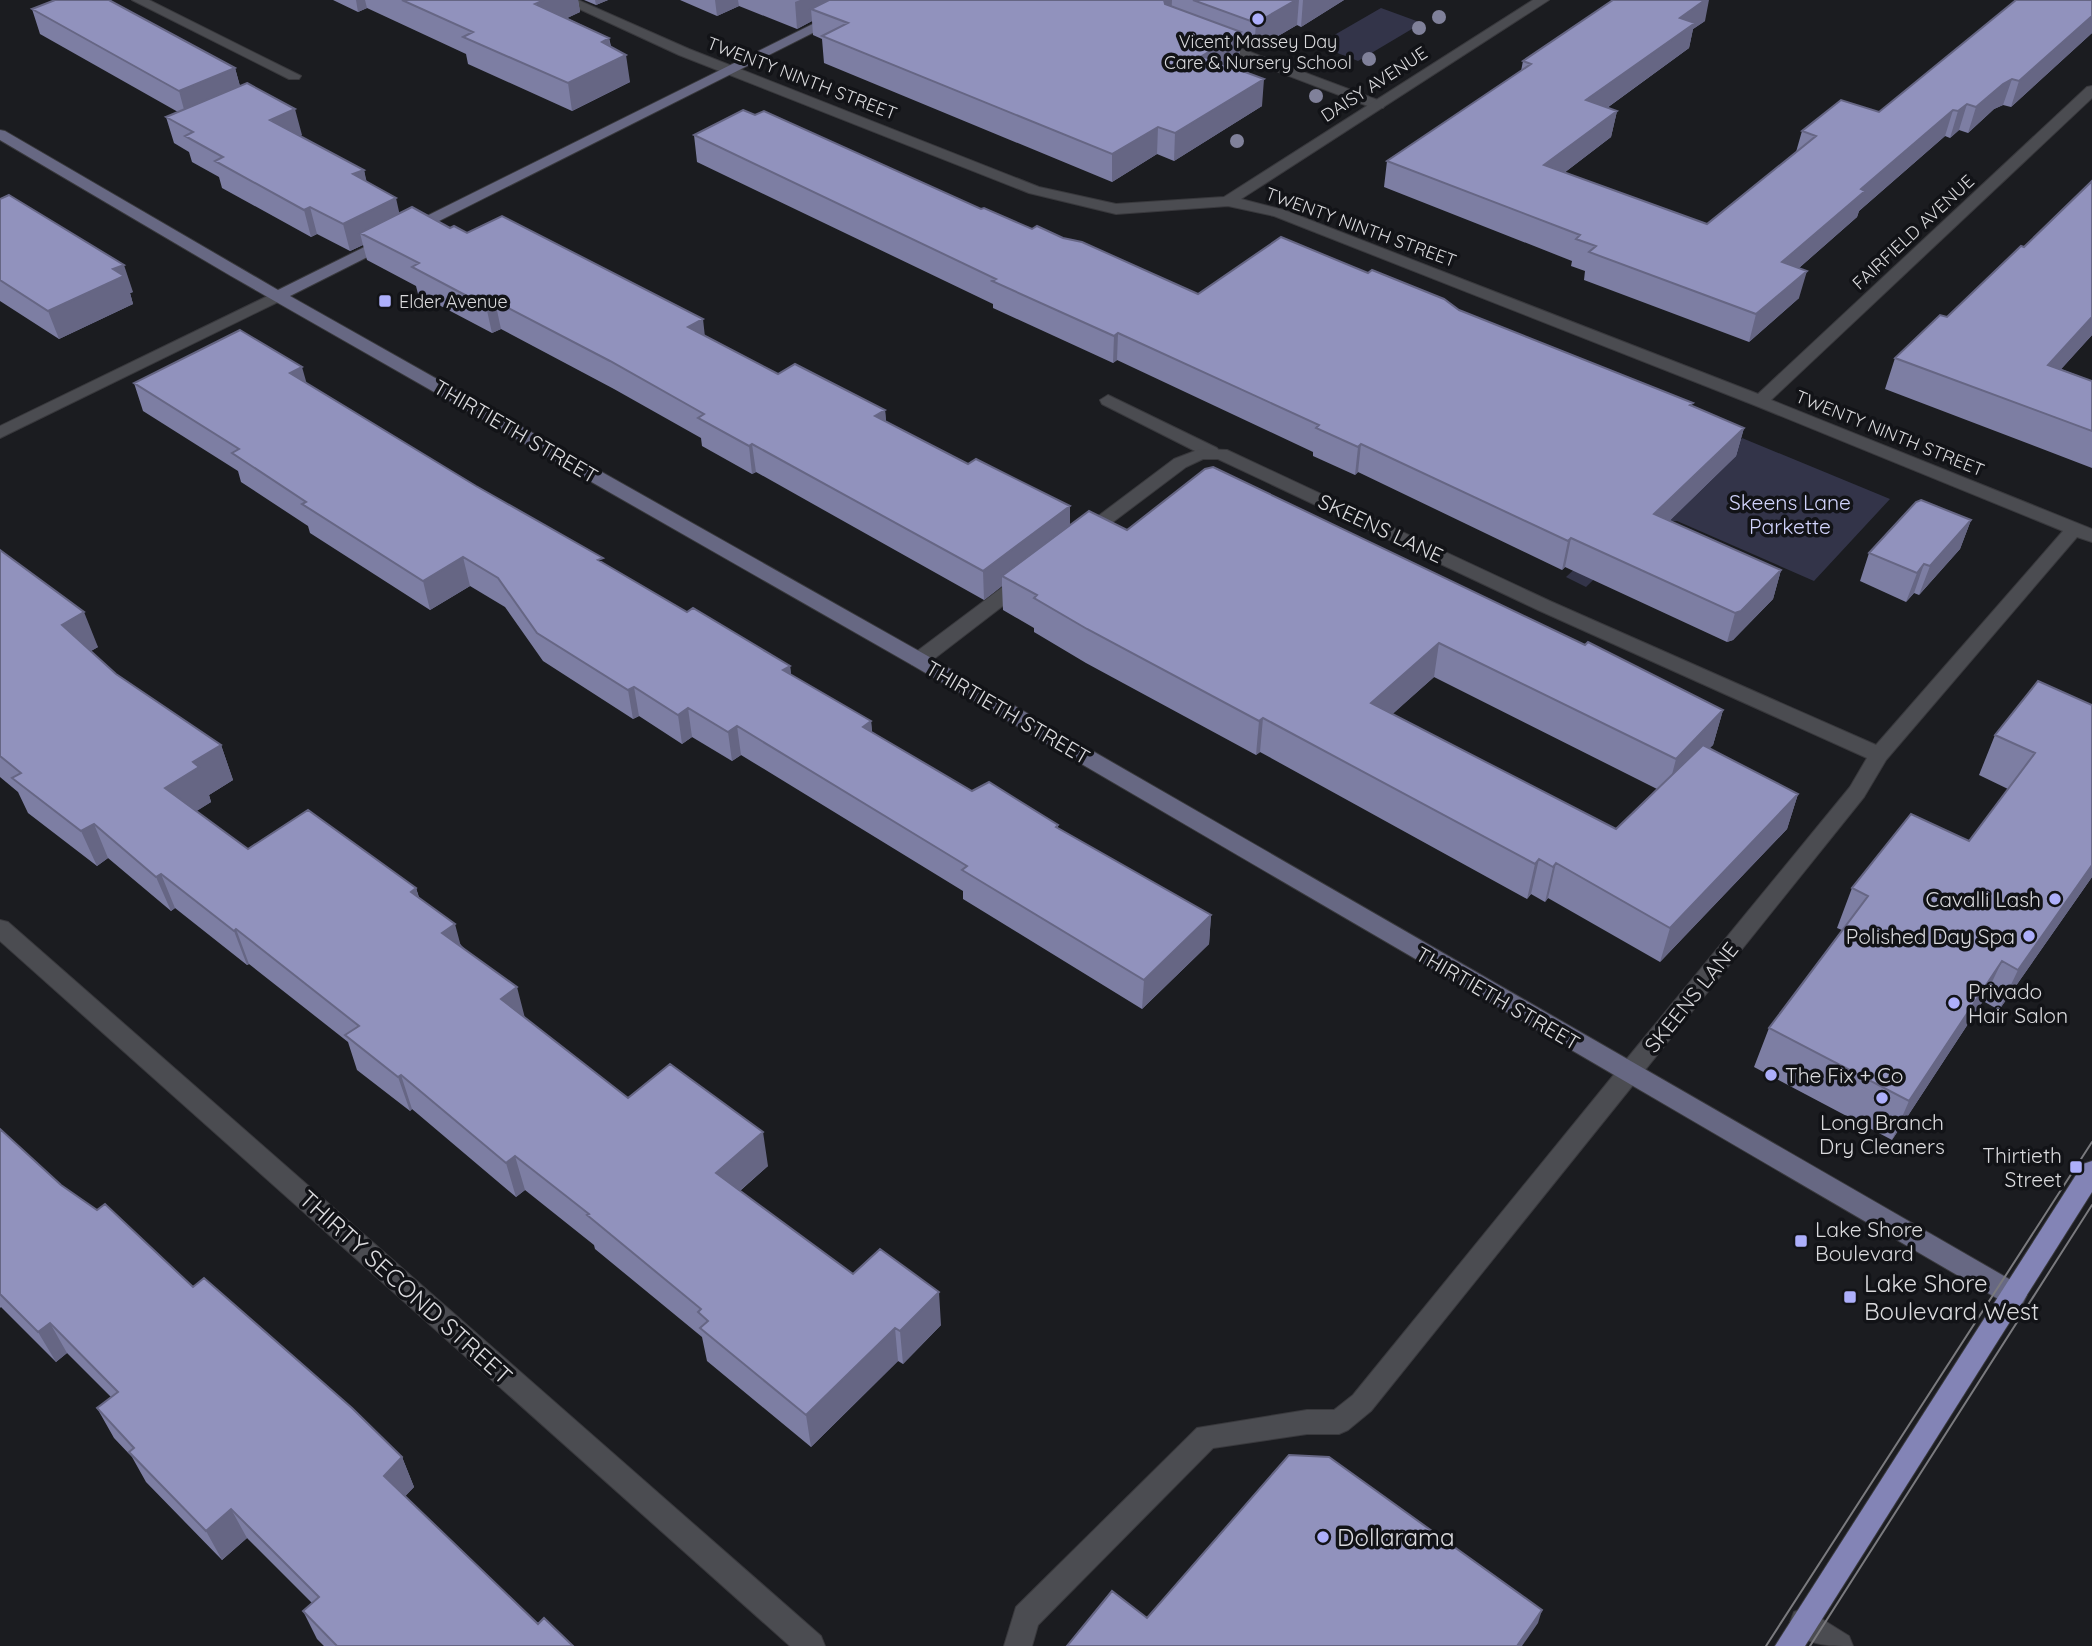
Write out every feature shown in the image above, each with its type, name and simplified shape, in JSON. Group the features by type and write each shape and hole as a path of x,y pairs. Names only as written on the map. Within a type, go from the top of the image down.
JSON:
{"main road":[{"path":"1789,1646 2092,1171"}],"street":[{"path":"139,0 294,76"},
{"name":"TWENTY NINTH STREET","path":"567,0 728,70 1034,190 1116,209 1228,201 1279,213 1760,401 2083,532"},
{"path":"0,433 871,0"},
{"name":"DAISY AVENUE","path":"1228,201 1542,0"},
{"path":"1195,35 1378,105"},
{"name":"FAIRFIELD AVENUE","path":"1760,401 2092,90"},
{"name":"THIRTIETH STREET","path":"0,134 278,296 919,660 2014,1295"},
{"name":"SKEENS LANE","path":"1108,400 1211,452 1243,463 1545,606 1879,755"},
{"path":"1071,545 1180,463 1211,452"},
{"name":"SKEENS LANE","path":"1018,1646 1026,1617 1206,1437 1307,1422 1339,1422 1362,1403 1857,792 1879,755 2083,532"},
{"path":"919,660 1039,569"},
{"name":"THIRTY SECOND STREET","path":"0,928 811,1646"},
{"path":"1804,1622 1839,1646"}],"green space":[{"path":"1381,8 1422,23 1358,61 1317,45"},
{"name":"Skeens Lane Parkette","path":"1742,438 1890,499 1814,581 1677,521 1653,522 1586,587 1566,577 1642,506 1673,504"}],"building":[{"path":"55,0 109,0 235,68 179,91 32,9"},
{"path":"402,0 544,0 535,4 609,38 602,42 626,55 568,83 463,37 473,32"},
{"path":"829,0 1164,0 1165,4 1241,32 1202,56 1264,79 1175,133 1158,127 1112,154 822,36 848,23 811,9"},
{"path":"1193,0 1296,0 1256,23"},
{"path":"1613,0 1705,0 1680,18 1695,23 1586,100 1617,111 1544,165 1707,224 1816,136 1802,131 1841,100 1879,112 2016,0 2092,0 2092,16 2019,81 2012,79 2003,84 1976,107 1967,104 1958,111 1953,110 1861,189 1865,191 1782,262 1807,271 1756,314 1589,252 1596,246 1576,239 1580,235 1387,161 1531,64 1523,61"},
{"path":"247,83 295,109 270,120 364,170 353,174 396,198 343,224 310,207 304,210 215,161 223,157 185,136 193,132 166,117"},
{"path":"743,110 755,115 764,111 981,209 1032,229 1037,226 1063,238 1082,242 1198,294 1281,237 1368,273 1372,270 1444,299 1459,310 1693,403 1690,405 1744,428 1654,514 1781,570 1741,611 1735,613 1571,538 1568,541 1361,444 1358,447 1316,428 1319,425 1118,333 1114,336 992,281 996,279 694,135"},
{"path":"2092,181 2092,317 2048,365 2092,381 2092,431 1895,358 1940,315 1947,317"},
{"path":"9,195 124,265 113,269 124,276 48,311 0,280 0,199"},
{"path":"412,207 450,228 454,226 467,233 502,216 703,319 688,327 778,374 795,364 885,410 875,416 968,464 976,459 1070,506 983,571 752,444 749,446 698,418 704,414 610,361 495,301 486,306 412,267 419,263 360,233"},
{"path":"240,330 302,367 290,373 476,486 603,558 598,560 687,612 693,608 790,666 783,670 871,721 863,727 972,791 989,782 1058,825 1056,827 1211,915 1144,980 962,870 967,866 737,726 728,732 688,708 678,715 634,687 628,690 537,633 498,578 463,557 423,581 302,504 306,502 232,453 239,449 134,383"},
{"path":"1213,467 1585,645 1588,642 1723,710 1676,759 1439,643 1371,703 1616,829 1703,745 1798,794 1670,928 1556,863 1553,867 1539,859 1535,864 1263,718 1259,721 1087,629 1034,598 1037,595 1002,576 1089,511 1127,530 1205,469"},
{"path":"1921,500 1971,520 1930,566 1924,564 1917,573 1869,553 1916,502"},
{"path":"0,550 84,612 62,625 116,674 221,745 193,762 199,767 165,788 248,849 308,810 416,888 411,892 455,924 442,933 517,987 501,999 628,1098 670,1064 763,1132 716,1173 853,1274 880,1249 939,1292 900,1331 895,1328 806,1415 700,1328 708,1321 698,1312 701,1309 587,1215 589,1214 515,1156 506,1163 401,1075 398,1077 345,1035 359,1026 236,929 234,931 161,874 156,877 94,824 81,831 12,778 21,773 0,756"},
{"path":"2038,681 2092,705 2092,865 2018,970 2002,961 1909,1101 1769,1028 1868,896 1852,888 1911,814 1969,841 2035,753 1995,735"},
{"path":"0,1129 61,1185 97,1210 105,1204 193,1287 204,1278 352,1408 402,1457 384,1476 538,1624 544,1618 573,1646 337,1646 303,1611 319,1597 231,1509 206,1531 129,1452 134,1448 97,1408 118,1392 50,1323 38,1332 0,1294"},
{"name":"Dollarama","path":"1289,1455 1329,1457 1542,1610 1517,1646 1067,1646 1112,1591 1147,1618"}],"tram line":[{"path":"1766,1646 2092,1142"},
{"path":"1810,1646 2092,1205"}],"place":[{"name":"Vicent Massey Day Care & Nursery School","path":"1258,19"},
{"name":"Elder Avenue","path":"385,301"},
{"name":"Cavalli Lash","path":"2055,899"},
{"name":"Polished Day Spa","path":"2029,936"},
{"name":"Privado Hair Salon","path":"1954,1003"},
{"name":"The Fix + Co","path":"1771,1075"},
{"name":"Long Branch Dry Cleaners","path":"1882,1098"},
{"name":"Thirtieth Street","path":"2076,1167"},
{"name":"Lake Shore Boulevard","path":"1801,1241"},
{"name":"Lake Shore Boulevard West","path":"1850,1297"},
{"name":"Dollarama","path":"1323,1537"}]}
